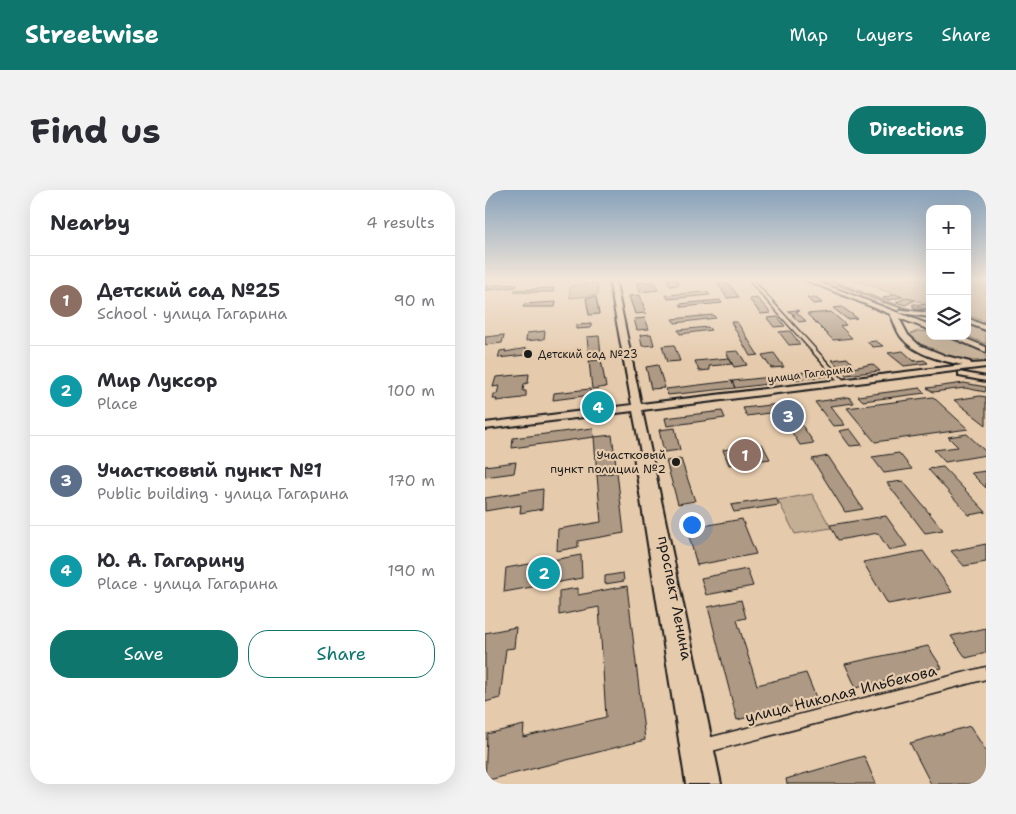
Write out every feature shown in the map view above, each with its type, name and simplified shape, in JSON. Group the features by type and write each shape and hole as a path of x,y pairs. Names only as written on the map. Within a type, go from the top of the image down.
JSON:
{"main road":[{"name":"проспект Ленина","path":"614,307 697,747 711,784"},
{"name":"проспект Ленина","path":"617,307 634,410"},
{"path":"879,307 893,312 926,315"},
{"path":"880,307 926,325"},
{"path":"893,312 909,332 909,342 957,362 986,365"},
{"path":"971,322 986,328"},
{"path":"909,332 926,328"},
{"path":"962,340 986,349"},
{"path":"967,340 986,349"},
{"path":"940,356 947,364 946,370"},
{"name":"улица Гагарина","path":"845,385 986,365"},
{"name":"улица Гагарина","path":"485,426 986,371"},
{"path":"962,374 986,379"},
{"name":"улица Гагарина","path":"485,431 634,410"},
{"name":"проспект Ленина","path":"696,784 697,747"}],"street":[{"path":"776,307 845,385"},
{"name":"улица Николая Ильбекова","path":"697,747 986,673"}],"shaded area":[{"path":"971,307 986,307 986,322 971,316"},
{"path":"971,324 986,331 986,344 971,338"},
{"path":"918,331 926,332 926,340 952,340 986,353 986,360 966,361 945,357 917,344 908,338 908,335"},
{"path":"812,494 831,528 795,534 778,500"}],"building":[{"path":"588,307 598,307 599,314 589,315"},
{"path":"633,307 644,307 646,313 635,314"},
{"path":"755,307 765,307 771,313 761,314"},
{"path":"842,307 857,318 847,319 833,308"},
{"path":"898,307 926,310 926,312 909,310"},
{"path":"788,311 799,311 796,312 806,321 799,322 792,315 795,315"},
{"path":"831,312 846,325 840,326 852,338 833,340 807,314"},
{"path":"713,315 716,318 675,323 672,319"},
{"path":"778,317 785,326 774,327 767,318"},
{"path":"645,318 649,329 637,330 634,319"},
{"path":"731,322 737,322 758,355 750,356"},
{"path":"591,324 591,328 576,329 576,325"},
{"path":"708,327 711,330 680,334 678,330"},
{"path":"545,331 544,339 526,341 527,333"},
{"path":"790,331 800,344 789,345 779,332"},
{"path":"651,334 654,345 642,346 640,335"},
{"path":"504,335 502,343 485,345 485,337"},
{"path":"599,336 601,354 589,356 587,337"},
{"path":"876,341 883,346 873,347 867,342"},
{"path":"674,345 680,361 667,362 662,346"},
{"path":"527,348 525,355 498,358 500,351 506,350 505,352"},
{"path":"738,351 747,365 734,367 726,352"},
{"path":"903,351 914,361 924,360 928,363 904,366 888,353"},
{"path":"774,353 784,367 771,368 762,355"},
{"path":"729,358 732,364 709,366 710,370 699,371 695,361"},
{"path":"847,358 852,363 848,363 853,368 872,364 880,371 846,375 832,360"},
{"path":"601,360 606,387 592,389 589,361"},
{"path":"658,365 665,388 651,389 646,367"},
{"path":"823,370 828,376 793,380 789,374"},
{"path":"529,374 528,383 524,384 523,391 526,391 526,396 496,401 497,399 493,399 494,394 497,394 499,386 493,387 496,377"},
{"path":"772,377 776,383 735,388 732,381"},
{"path":"732,381 735,388 668,395 666,389"},
{"path":"964,383 986,387 986,390 985,392 965,388 933,392 927,388"},
{"path":"920,388 925,393 863,401 858,396"},
{"path":"590,389 591,395 553,400 554,393"},
{"path":"980,396 986,397 986,425 954,400"},
{"path":"849,397 854,403 830,406 845,425 833,426 815,402"},
{"path":"933,397 968,429 875,442 847,408"},
{"path":"780,404 784,411 747,416 743,408"},
{"path":"722,411 725,418 667,426 665,418"},
{"path":"793,412 814,443 800,445 780,414"},
{"path":"593,428 594,437 512,448 513,438"},
{"path":"675,428 680,450 664,452 659,430"},
{"path":"850,429 862,445 850,446 839,431"},
{"path":"967,434 986,452 986,455 945,462 934,450 958,447 948,437"},
{"path":"612,435 617,472 597,475 594,437"},
{"path":"762,444 770,459 729,465 723,450 735,448 738,454 752,452 749,446"},
{"path":"899,453 912,469 884,473 872,457"},
{"path":"828,456 863,509 845,512 812,459"},
{"path":"681,459 695,501 678,504 666,461"},
{"path":"516,462 514,473 485,477 485,466"},
{"path":"943,467 986,512 969,515 928,469"},
{"path":"986,471 986,488 971,473"},
{"path":"617,472 624,533 578,541 578,547 557,551 558,529 601,522 597,475"},
{"path":"903,481 943,530 925,533 887,483"},
{"path":"543,489 542,509 520,513 521,505 485,511 485,498"},
{"path":"776,498 779,505 734,512 731,505"},
{"path":"886,516 907,546 889,550 878,533 838,540 830,525"},
{"path":"742,519 756,554 697,565 687,529"},
{"path":"986,544 986,562 964,566 951,551"},
{"path":"923,551 952,592 888,604 863,562"},
{"path":"581,555 582,578 504,592 506,568"},
{"path":"747,569 753,586 706,595 701,578"},
{"path":"623,573 624,581 605,584 605,576"},
{"path":"627,586 645,740 485,781 487,734 524,725 523,737 606,717 599,607 559,615 559,591 578,588 578,595"},
{"path":"741,600 746,618 737,620 757,685 806,673 817,700 737,720 708,607"},
{"path":"516,627 514,648 506,649 500,698 485,702 485,633"},
{"path":"986,628 986,653 966,658 951,636"},
{"path":"928,646 942,668 856,688 845,664"},
{"path":"970,726 986,751 986,781 975,784 931,784 910,743"},
{"path":"864,756 876,784 787,784 786,779"}],"place":[{"name":"Детский сад №23","path":"528,354"},
{"name":"Ю. А. Гагарину","path":"598,407"},
{"name":"Участковый пункт №1","path":"788,416"},
{"name":"Детский сад №25","path":"745,455"},
{"name":"Участковый пункт полиции №2","path":"676,462"},
{"name":"Мир Луксор","path":"544,573"}]}
